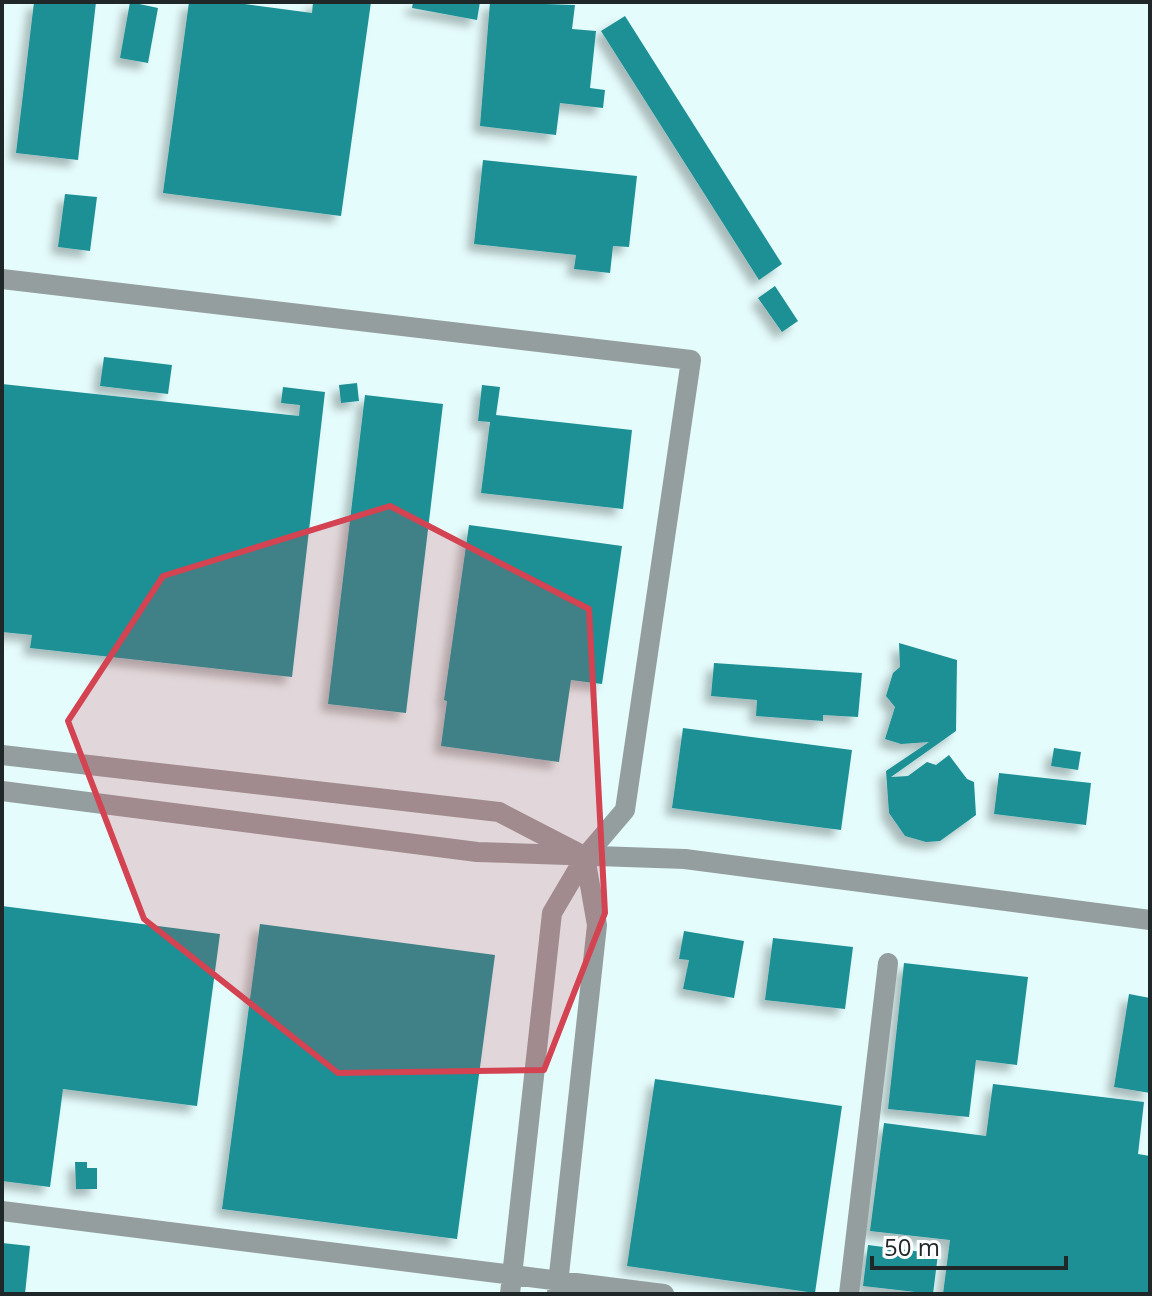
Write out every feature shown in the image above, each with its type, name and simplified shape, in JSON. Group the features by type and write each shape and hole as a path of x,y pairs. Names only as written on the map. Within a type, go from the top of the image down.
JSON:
{"street":[{"path":"2,279 691,360 625,810 585,857 552,913 511,1284"},
{"path":"2,755 499,812 585,857"},
{"path":"2,791 477,852 685,859 1150,920"},
{"path":"558,1287 597,925 585,857"},
{"path":"849,1294 888,963"},
{"path":"2,1211 511,1284 664,1294"}],"highlighted area":[{"path":"390,506 589,609 605,913 544,1070 338,1073 144,919 68,721 163,576"}],"building":[{"path":"34,2 96,2 78,160 16,153"},
{"path":"130,2 158,8 148,63 120,58"},
{"path":"189,2 230,2 312,13 313,2 371,2 341,216 163,193"},
{"path":"413,2 480,2 477,20 412,8"},
{"path":"490,2 575,5 572,29 596,31 590,88 605,90 603,108 560,103 556,135 480,126"},
{"path":"625,16 782,264 759,280 601,31"},
{"path":"483,160 637,176 629,247 613,246 610,273 574,269 576,255 474,244"},
{"path":"65,194 97,197 90,251 58,247"},
{"path":"775,286 798,321 782,332 758,298"},
{"path":"104,357 172,365 168,394 100,386"},
{"path":"357,383 359,401 341,403 339,385"},
{"path":"2,384 299,416 300,405 281,403 283,387 325,392 292,677 30,648 32,635 2,632"},
{"path":"482,385 500,387 496,415 632,430 623,509 481,493 490,422 478,421"},
{"path":"365,395 443,404 406,713 328,704"},
{"path":"469,525 622,546 602,684 571,680 559,762 441,746 447,701 444,700"},
{"path":"899,643 957,660 956,731 891,777 908,776 927,762 936,765 949,755 967,779 974,782 976,815 940,841 926,842 905,836 889,813 886,771 929,742 901,744 885,739 895,707 886,696 893,673 900,667"},
{"path":"714,663 862,673 858,717 823,715 823,721 756,716 757,700 711,696"},
{"path":"683,728 852,750 841,830 672,808"},
{"path":"1054,748 1081,752 1078,770 1051,766"},
{"path":"999,773 1091,783 1086,825 994,814"},
{"path":"2,906 220,934 197,1106 63,1089 50,1187 2,1181"},
{"path":"260,924 495,955 457,1239 222,1209"},
{"path":"684,931 744,941 734,998 683,989 689,960 679,959"},
{"path":"773,938 853,947 845,1009 765,1000"},
{"path":"904,963 1028,977 1017,1065 976,1060 969,1117 888,1109"},
{"path":"1129,994 1150,998 1150,1093 1114,1087"},
{"path":"655,1079 842,1106 815,1293 627,1266"},
{"path":"993,1084 1144,1102 1138,1154 1150,1156 1150,1294 943,1294 950,1240 870,1231 884,1123 986,1136"},
{"path":"75,1162 87,1162 87,1168 97,1168 97,1189 76,1189"},
{"path":"2,1243 30,1246 25,1294 2,1294"},
{"path":"868,1245 938,1254 933,1294 863,1286"}]}
